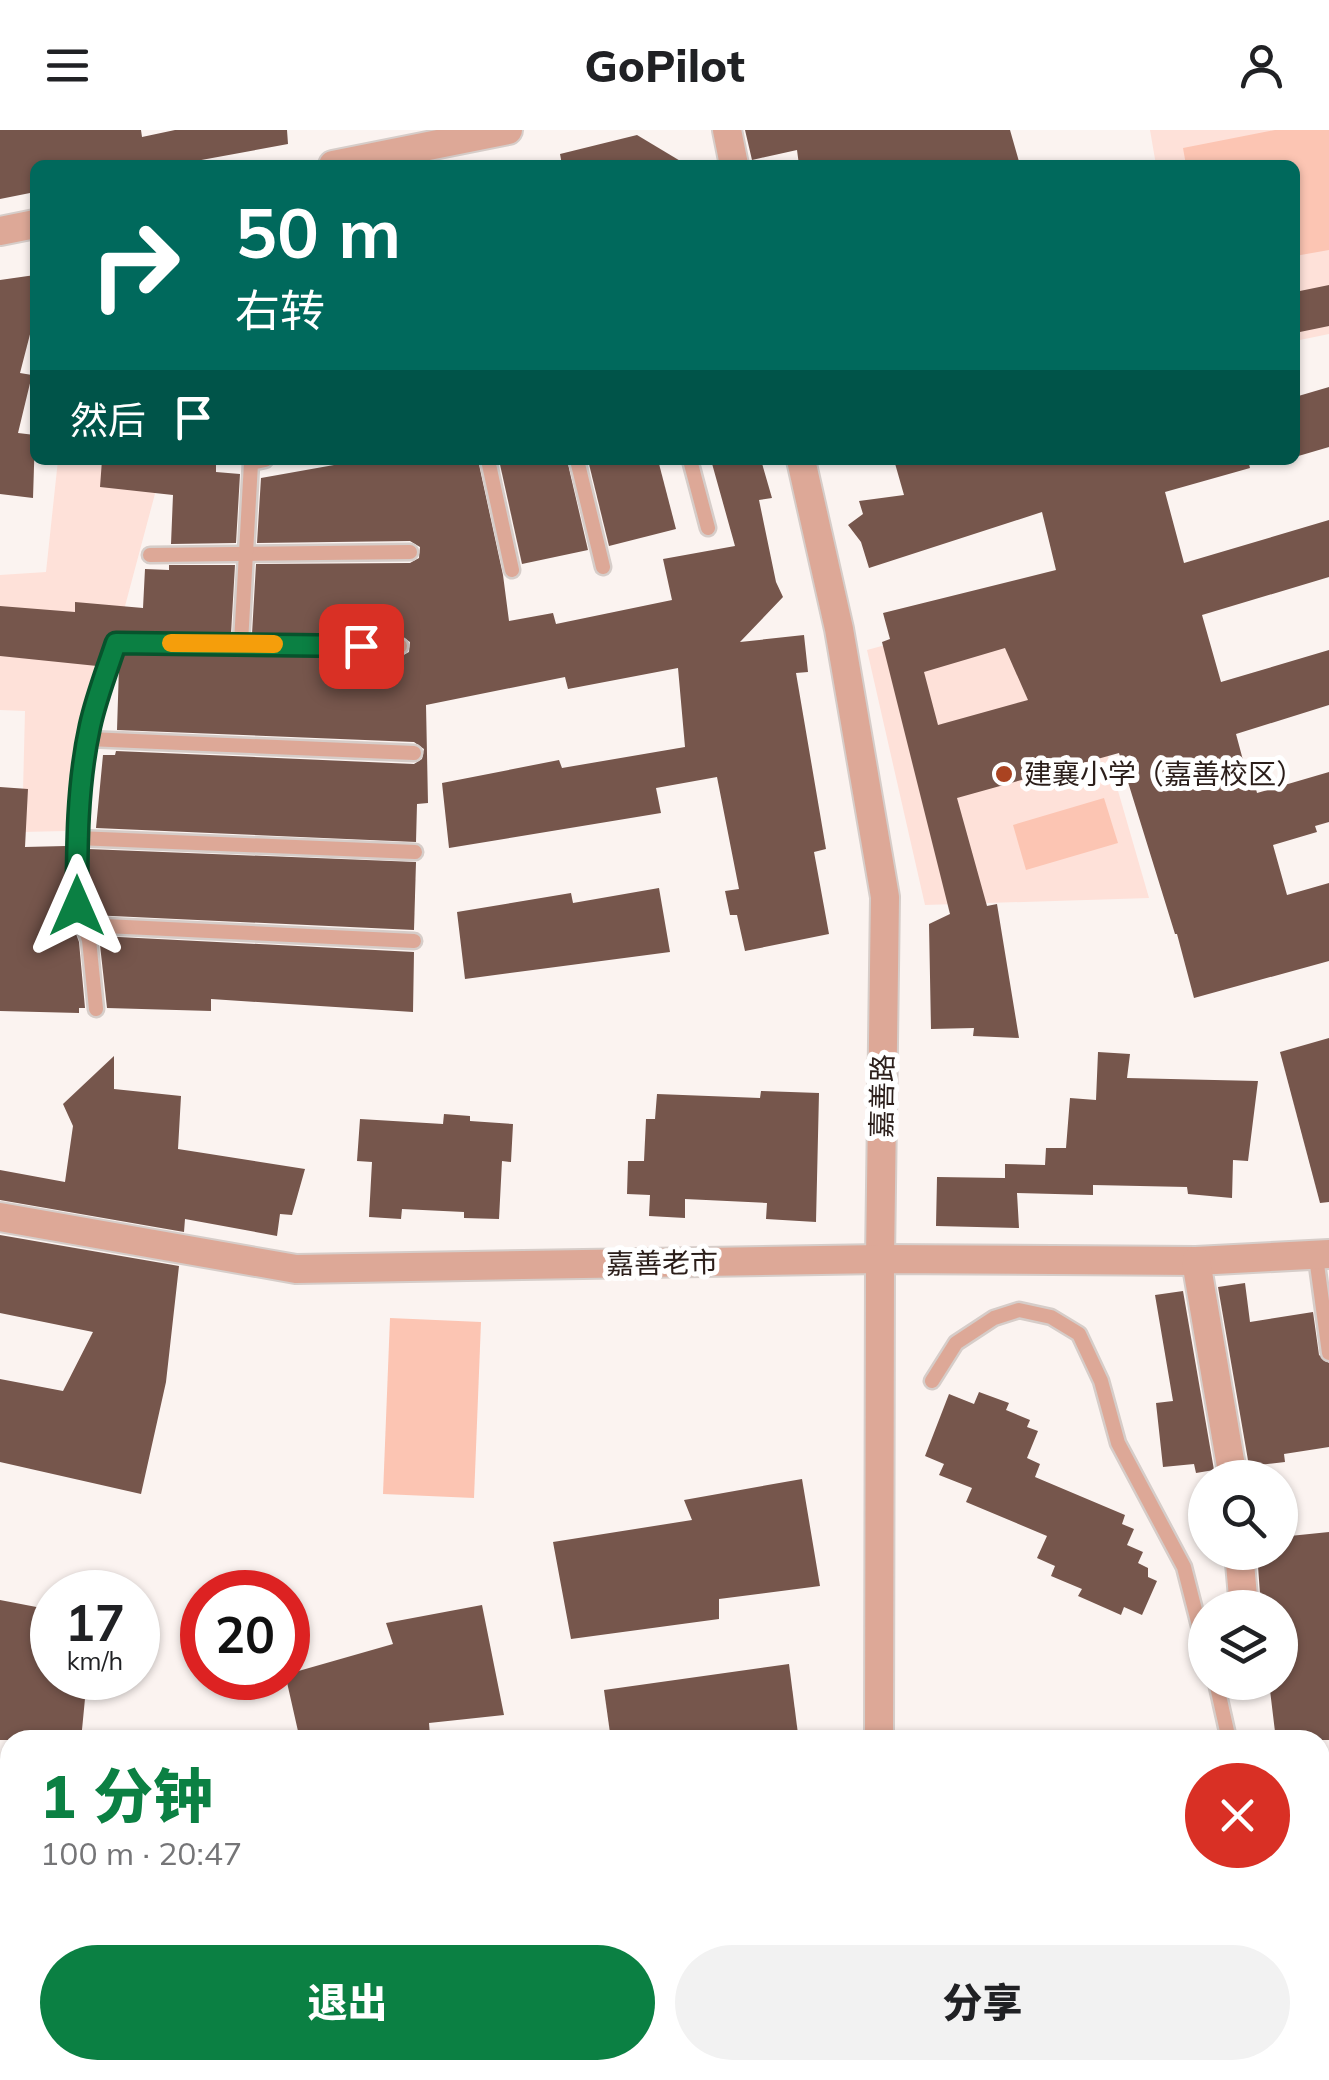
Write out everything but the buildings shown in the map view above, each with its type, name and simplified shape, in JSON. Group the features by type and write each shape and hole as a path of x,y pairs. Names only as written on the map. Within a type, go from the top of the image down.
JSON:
{"street":[{"path":"383,160 423,156 508,130"},
{"path":"727,130 733,160"},
{"path":"0,231 30,225"},
{"name":"嘉善路","path":"802,465 839,628 884,897 880,1730"},
{"name":"嘉善老市","path":"0,1217 296,1269 880,1259 1196,1261 1323,1256"},
{"path":"1196,1261 1230,1460"}],"lane":[{"path":"241,643 251,465"},
{"path":"489,465 512,570"},
{"path":"578,465 603,567"},
{"path":"691,465 708,528"},
{"path":"150,555 410,552"},
{"path":"96,1010 89,940 77,906 77,838 88,738 116,643 400,646"},
{"path":"88,738 414,753"},
{"path":"77,838 416,852"},
{"path":"84,926 414,940"},
{"path":"1323,1256 1329,1354"},
{"path":"932,1381 956,1344 994,1318 1019,1310 1051,1316 1079,1334 1101,1381 1118,1443 1184,1567 1190,1590"},
{"path":"1220,1700 1227,1730"}],"shaded area":[{"path":"1150,130 1329,130 1329,334 1300,340 1300,160 1155,160"},
{"path":"1275,130 1329,130 1329,250 1300,255 1300,160 1185,160 1183,148"},
{"path":"57,465 163,465 65,831 22,832 25,711 0,710 0,575 46,572"},
{"name":"建襄小学（嘉善校区）","path":"1062,597 1149,898 925,905 867,650"},
{"path":"1104,798 1118,843 1026,870 1013,825"},
{"path":"390,1318 481,1322 474,1498 383,1494"}],"slow traffic":[{"path":"171,643 274,644"}],"place":[{"name":"建襄小学（嘉善校区）","path":"1004,774"}],"route":[{"path":"77,906 77,838 84,761 90,724 116,643 361,646"}]}
